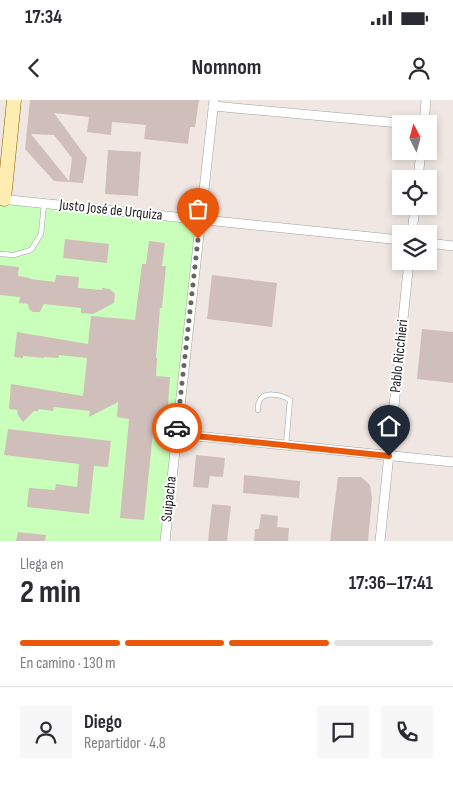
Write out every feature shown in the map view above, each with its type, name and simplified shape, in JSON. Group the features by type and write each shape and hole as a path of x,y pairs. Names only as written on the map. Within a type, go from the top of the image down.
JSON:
{"street":[{"path":"2,199 14,100"},
{"path":"425,115 426,100"},
{"path":"214,103 392,122"},
{"name":"Suipacha","path":"165,541 214,103"},
{"name":"Justo José de Urquiza","path":"2,199 392,239"},
{"path":"437,244 453,246"},
{"name":"Pablo Ricchieri","path":"380,541 408,270"},
{"path":"176,434 453,462"}],"lane":[{"path":"0,254 14,255 31,250 41,234 44,204"},
{"path":"258,410 259,400 262,396 269,394 284,396 290,400 286,445"}],"green space":[{"path":"0,199 200,219 165,541 0,541"}],"building":[{"path":"30,100 199,100 195,127 190,127 188,144 144,139 146,125 112,122 111,135 87,132 89,117 54,113 87,158 83,183 54,181 25,149","holes":["31,134 54,135 72,158 69,181"]},
{"path":"108,150 141,152 138,196 105,194"},
{"path":"65,239 109,244 107,263 63,258"},
{"path":"149,241 165,243 162,266 166,266 162,308 160,308 156,376 170,377 166,433 153,432 144,520 120,518 129,419 117,417 118,402 89,417 90,411 54,407 53,411 39,409 34,411 23,422 17,410 9,409 11,384 83,396 87,358 59,355 58,358 14,357 17,332 88,344 91,316 135,320 142,264 146,264"},
{"path":"0,265 19,267 18,276 30,279 55,282 56,275 79,277 78,288 110,289 115,294 114,303 93,314 81,313 81,308 44,304 40,312 33,312 29,309 28,304 19,303 20,297 0,295"},
{"path":"212,275 277,283 272,327 207,319"},
{"path":"422,329 453,332 453,383 417,379"},
{"path":"8,429 111,441 108,467 94,466 89,514 27,507 29,488 55,490 56,484 77,487 79,464 4,455"},
{"path":"196,455 225,458 223,477 210,476 208,488 193,487"},
{"path":"244,475 300,481 299,498 243,493"},
{"path":"338,477 361,477 370,485 372,498 368,541 330,541"},
{"path":"212,504 231,506 227,541 208,541"},
{"path":"261,514 278,516 277,527 289,528 288,541 254,541 255,529 259,529"},
{"path":"18,532 46,535 45,541 16,541"}],"way so far":[{"path":"177,428 198,239"}],"route":[{"path":"177,428 176,434 389,456"}]}
